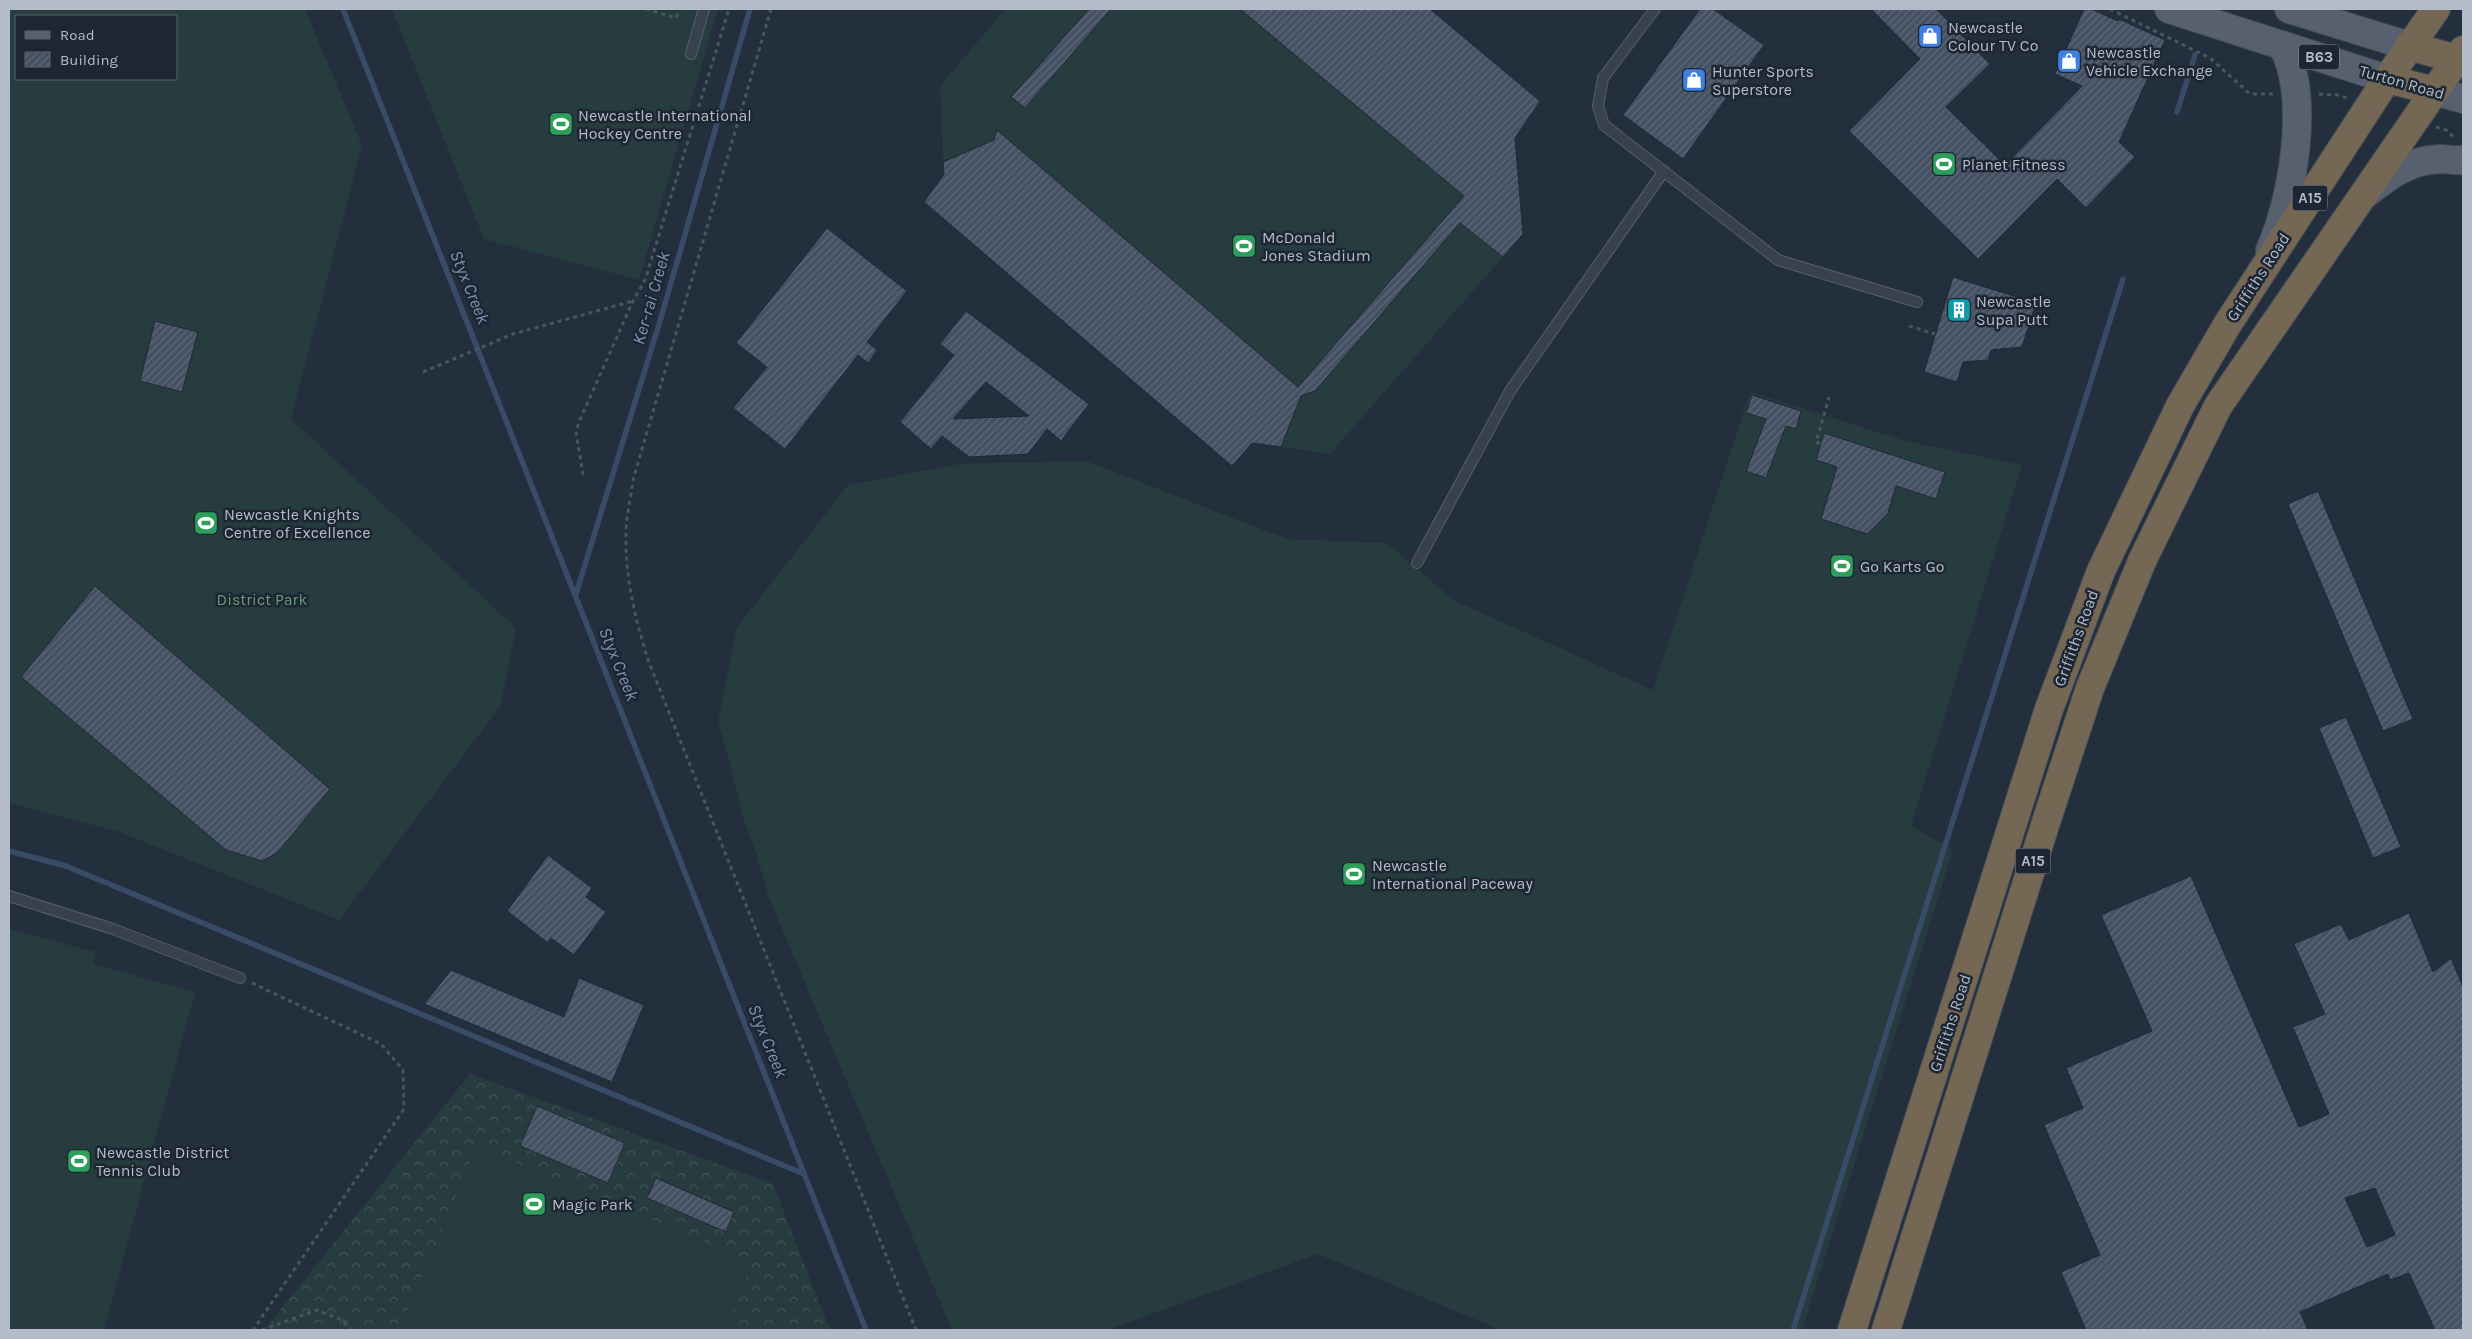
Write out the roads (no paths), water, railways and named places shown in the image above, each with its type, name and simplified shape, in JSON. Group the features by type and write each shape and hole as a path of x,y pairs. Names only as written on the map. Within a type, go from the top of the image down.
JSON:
{"highway":[{"name":"Griffiths Road","path":"1852,1330 1994,888 2049,709 2101,571 2180,406 2255,281 2387,79 2436,9"},
{"name":"B63","path":"2410,46 2461,57"},
{"name":"Griffiths Road","path":"1886,1330 2022,897 2090,688 2142,561 2218,406 2435,91 2461,57"},
{"name":"Turton Road","path":"2387,79 2435,91"},
{"path":"1994,888 2022,897"}],"main road":[{"name":"Turton Road","path":"2169,9 2387,79"},
{"name":"B63","path":"2289,9 2410,46"},
{"path":"2255,281 2272,248 2288,195 2294,161 2296,127 2294,74 2291,60 2282,45"},
{"name":"Turton Road","path":"2435,91 2463,99"},
{"path":"2364,196 2387,177 2416,162 2440,159 2463,160"}],"lane":[{"path":"691,54 704,9"},
{"path":"1655,9 1603,78 1598,106 1604,125 1778,260 1917,302"},
{"path":"1417,563 1510,391 1664,171"},
{"path":"9,896 113,928 240,978"}],"waterway":[{"name":"Styx Creek","path":"343,9 866,1330"},
{"name":"Ker-rai Creek","path":"576,594 660,321 750,9"},
{"path":"2177,112 2195,55"},
{"path":"1793,1330 2123,279"},
{"path":"9,851 66,866 804,1174"}],"place":[{"name":"Newcastle Colour TV Co","path":"1930,36"},
{"name":"Newcastle Vehicle Exchange","path":"2069,61"},
{"name":"Hunter Sports Superstore","path":"1694,80"},
{"name":"Newcastle International Hockey Centre","path":"561,124"},
{"name":"Planet Fitness","path":"1944,164"},
{"name":"McDonald Jones Stadium","path":"1244,246"},
{"name":"Newcastle Supa Putt","path":"1959,310"},
{"name":"Newcastle Knights Centre of Excellence","path":"206,523"},
{"name":"Go Karts Go","path":"1842,566"},
{"name":"Newcastle International Paceway","path":"1354,874"},
{"name":"Newcastle District Tennis Club","path":"79,1161"},
{"name":"Magic Park","path":"534,1204"}],"park label":[{"name":"District Park","path":"262,599"}]}
